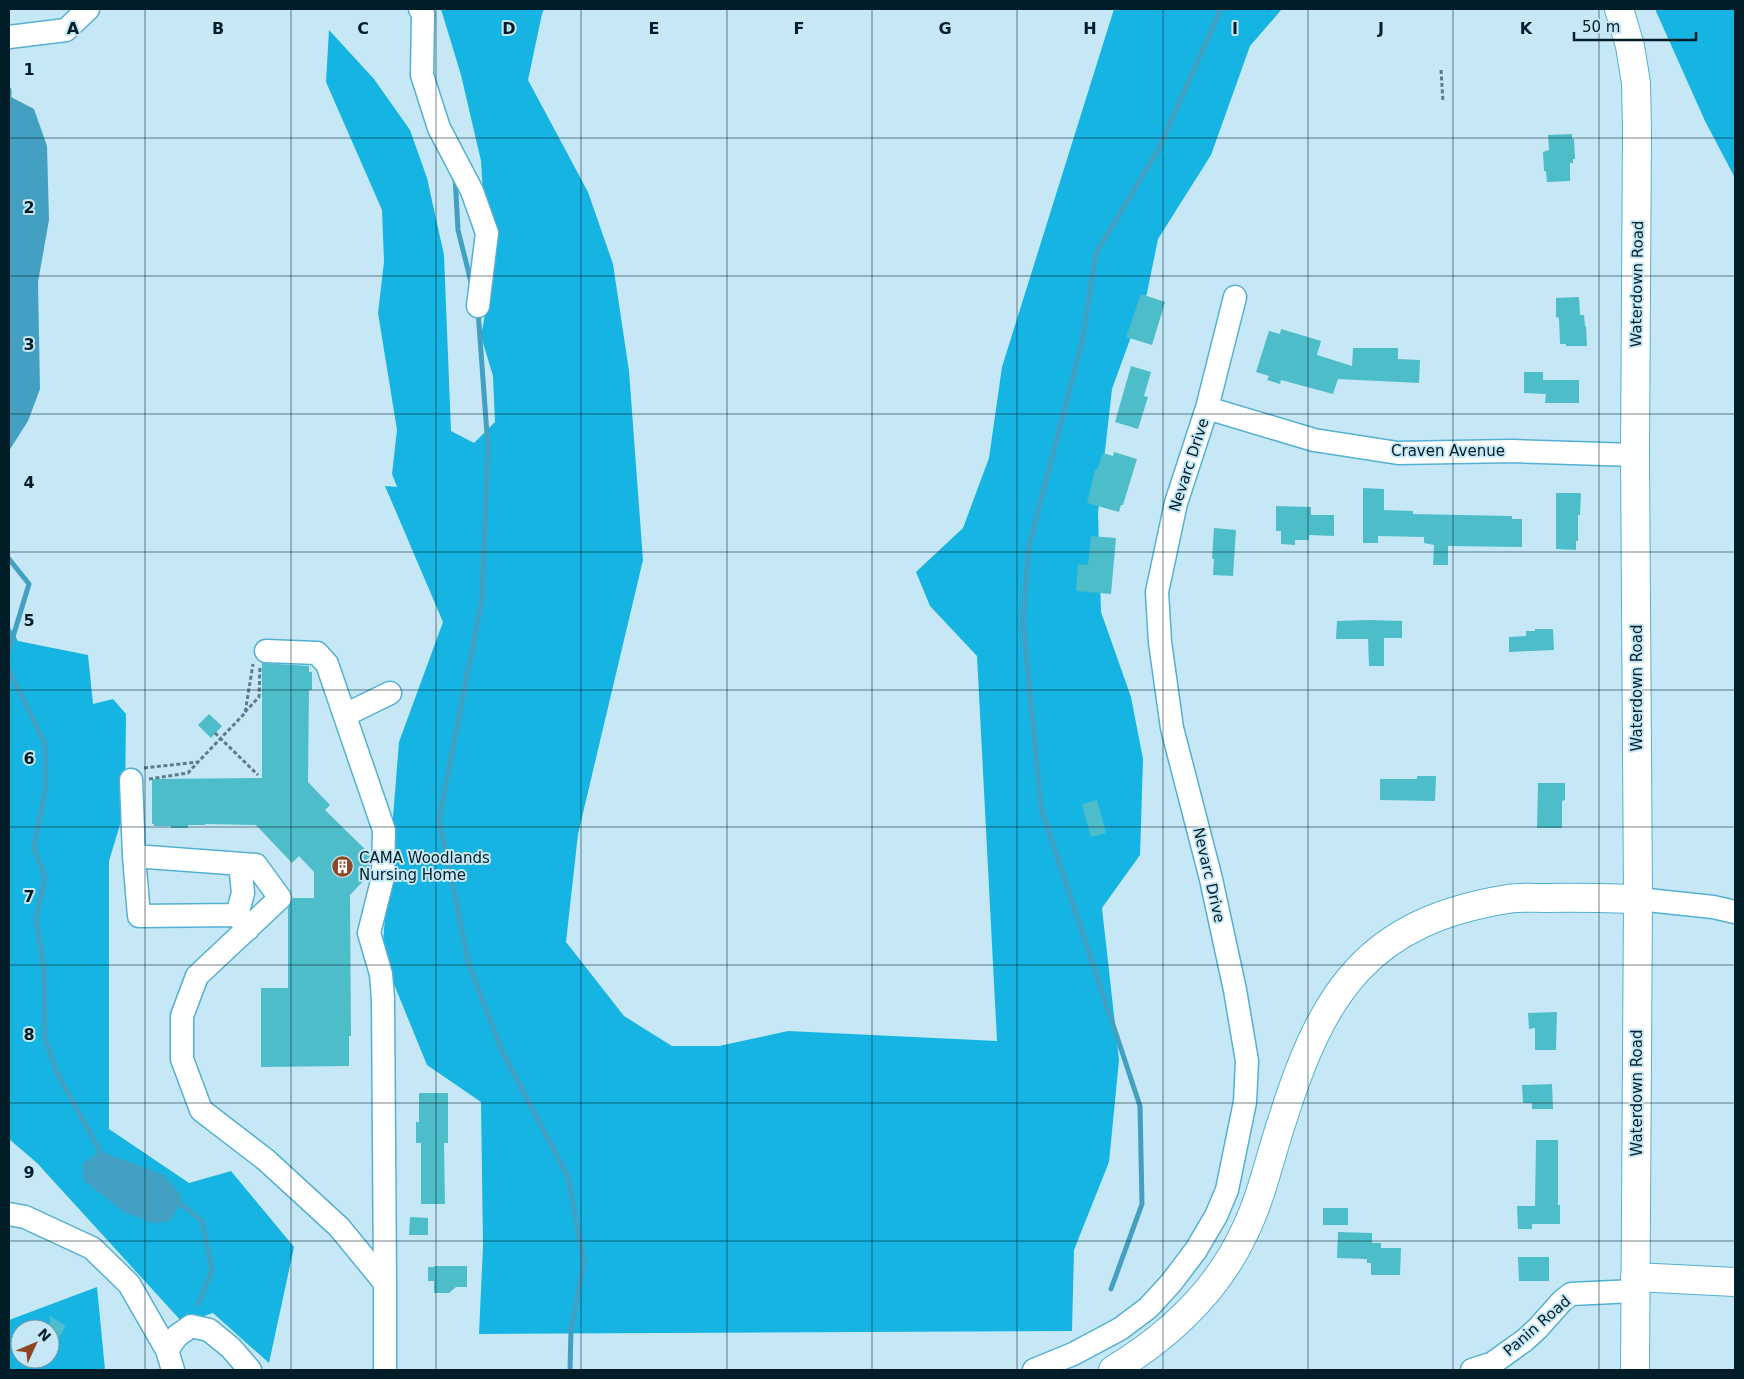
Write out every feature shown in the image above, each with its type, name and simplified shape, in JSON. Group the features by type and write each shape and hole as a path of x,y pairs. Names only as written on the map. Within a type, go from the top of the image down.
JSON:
{"main road":[{"name":"Waterdown Road","path":"1619,9 1630,46 1636,93 1635,455 1638,899 1636,1370"},
{"path":"1113,1370 1155,1343 1179,1322 1211,1287 1230,1260 1244,1233 1264,1182 1294,1082 1312,1038 1343,987 1380,948 1429,919 1457,910 1510,898 1579,897 1638,899"},
{"path":"1635,1284 1735,1282"}],"street":[{"path":"9,37 66,30 88,9"},
{"path":"420,9 423,14 422,74 440,128 472,191 486,233 478,306"},
{"name":"Nevarc Drive","path":"1034,1370 1073,1354 1120,1329 1148,1308 1171,1283 1196,1250 1216,1216 1227,1190 1245,1102 1247,1061 1235,990 1211,879 1172,728 1160,642 1157,592 1176,503 1207,408 1235,297"},
{"name":"Craven Avenue","path":"1207,408 1314,440 1398,453 1512,452 1635,455"},
{"path":"263,654 317,653 327,664 384,830 383,877 370,933 381,974 383,999 385,1370"},
{"path":"345,715 390,693"},
{"path":"134,856 256,865 280,898 243,922 140,916 134,856 136,780"},
{"path":"240,864 243,922 233,941 197,976 182,1016 182,1058 201,1110 266,1160 339,1227 384,1283"},
{"path":"1638,899 1713,906 1735,912"},
{"path":"9,1214 25,1217 92,1248 129,1284 170,1360"},
{"name":"Panin Road","path":"1472,1370 1493,1363 1525,1340 1571,1294 1635,1284"},
{"path":"170,1360 177,1336 191,1326 209,1330 231,1348 250,1370"}],"path":[{"path":"1441,70 1443,102"},
{"path":"244,713 254,659 263,654"},
{"path":"136,780 188,773 259,697 263,654"},
{"path":"215,733 258,775"},
{"path":"136,780 142,769 147,767 198,762"}],"shaded area":[{"path":"441,9 544,9 528,80 588,192 613,264 629,371 643,560 578,834 566,942 624,1016 672,1046 719,1046 788,1031 997,1041 977,656 930,606 916,572 963,528 989,458 1002,367 1114,9 1282,9 1250,46 1211,155 1158,239 1147,293 1112,389 1098,513 1101,612 1131,697 1143,759 1140,855 1102,908 1119,1060 1109,1162 1074,1250 1072,1331 479,1334 483,1246 481,1102 427,1065 382,955 399,742 443,622 385,486 397,487 392,474 397,430 378,313 384,262 382,210 326,82 329,30 374,79 410,130 427,178 444,255 451,431 474,443 495,422 493,376 481,336 489,293 481,161 461,75"},
{"path":"1655,9 1735,9 1735,178 1705,121"},
{"path":"9,96 34,109 47,146 49,220 38,282 40,389 28,421 9,451"},
{"path":"9,626 18,641 88,655 93,704 113,699 126,714 125,808 109,861 109,1129 189,1183 231,1171 294,1247 269,1363 213,1313 183,1323 37,1163 9,1139"},
{"path":"100,1151 164,1175 181,1195 181,1204 169,1222 153,1223 124,1212 83,1180 82,1164"},
{"path":"97,1287 105,1370 9,1370 9,1320 10,1369 60,1369 60,1319 12,1319"}],"building":[{"path":"1572,134 1575,159 1573,159 1573,163 1570,163 1570,181 1547,182 1546,171 1544,171 1543,152 1549,150 1548,135"},
{"path":"1141,294 1165,302 1152,345 1126,337"},
{"path":"1579,297 1580,315 1584,315 1586,326 1587,346 1566,346 1566,344 1560,344 1559,318 1556,317 1556,298"},
{"path":"1281,329 1321,341 1317,355 1352,366 1353,348 1398,348 1398,359 1420,360 1419,383 1338,379 1333,394 1281,380 1280,384 1267,380 1269,376 1256,372 1269,331 1280,334"},
{"path":"1131,366 1151,372 1144,396 1148,397 1138,429 1115,422"},
{"path":"1524,372 1543,372 1543,380 1579,380 1579,403 1545,403 1546,394 1524,393"},
{"path":"1114,452 1137,459 1123,505 1121,505 1119,512 1087,503 1095,470 1097,470 1103,453 1113,456"},
{"path":"1363,488 1384,489 1384,510 1413,511 1413,514 1512,516 1512,519 1522,519 1522,547 1448,546 1448,565 1433,565 1434,545 1424,543 1424,537 1378,536 1378,543 1363,543"},
{"path":"1556,493 1581,493 1576,550 1556,549"},
{"path":"1276,506 1311,507 1311,515 1334,515 1334,536 1309,535 1309,540 1295,540 1295,545 1281,544 1281,531 1276,531"},
{"path":"1214,528 1236,530 1233,576 1213,575"},
{"path":"1091,536 1116,538 1111,594 1076,591 1078,564 1088,565"},
{"path":"1337,621 1402,621 1402,638 1384,638 1384,666 1369,666 1368,639 1336,639"},
{"path":"1535,629 1553,629 1554,650 1509,652 1509,637 1526,636 1526,631 1535,631"},
{"name":"CAMA Woodlands Nursing Home","path":"262,663 309,666 309,672 312,672 312,690 309,690 308,782 330,805 325,810 370,854 370,874 350,895 351,1036 349,1036 349,1066 261,1067 261,988 288,988 288,908 293,898 314,898 314,872 299,856 292,863 256,825 205,824 188,825 188,828 171,828 171,826 154,826 152,824 152,779 262,778"},
{"path":"209,714 222,726 211,738 198,725"},
{"path":"1417,776 1436,776 1435,801 1380,800 1380,779 1417,779"},
{"path":"1538,783 1565,783 1565,800 1562,801 1562,828 1537,828"},
{"path":"1097,800 1106,833 1091,837 1082,804"},
{"path":"1557,1012 1556,1050 1535,1050 1535,1028 1529,1029 1528,1013"},
{"path":"1552,1084 1553,1109 1532,1109 1532,1103 1523,1103 1522,1085"},
{"path":"419,1093 448,1093 448,1143 444,1143 445,1204 421,1204 421,1143 416,1143 416,1122 419,1122"},
{"path":"1536,1140 1558,1140 1558,1205 1560,1205 1560,1224 1532,1224 1532,1229 1518,1229 1517,1206 1535,1206"},
{"path":"1323,1208 1348,1208 1348,1225 1323,1225"},
{"path":"410,1217 428,1218 428,1235 409,1235"},
{"path":"1338,1232 1372,1233 1372,1243 1381,1243 1381,1248 1401,1248 1400,1275 1371,1275 1371,1263 1367,1263 1367,1259 1337,1258"},
{"path":"1518,1257 1549,1257 1549,1281 1519,1281"},
{"path":"467,1266 467,1287 456,1287 449,1293 434,1293 434,1281 428,1281 428,1267"},
{"path":"60,1322 66,1326 60,1336"}],"waterway":[{"path":"1111,1289 1142,1204 1140,1106 1041,808 1023,621 1029,546 1082,342 1096,253 1158,150 1221,9"},
{"path":"9,90 9,96"},
{"path":"455,176 458,230 472,286"},
{"path":"478,311 488,448 482,599 439,819 469,965 502,1051 568,1177 584,1262 571,1330 570,1370"},
{"path":"9,559 29,584 9,650"},
{"path":"9,670 45,744 46,785 34,848 45,877 36,919 44,970 45,1038 57,1073 100,1151"},
{"path":"181,1204 202,1221 212,1271 198,1304"}],"place":[{"name":"CAMA Woodlands Nursing Home","path":"343,867"}]}
